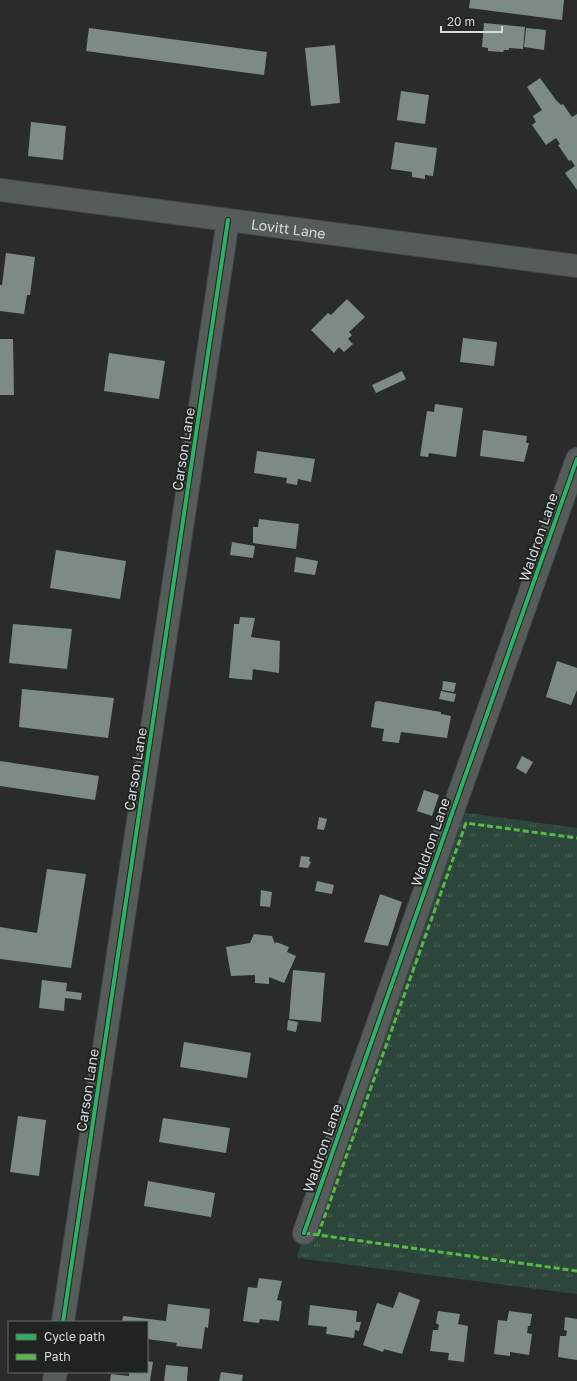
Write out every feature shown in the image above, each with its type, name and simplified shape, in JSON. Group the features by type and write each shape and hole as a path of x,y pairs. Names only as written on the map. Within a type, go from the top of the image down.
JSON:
{"street":[{"name":"Lovitt Lane","path":"0,190 577,266"},
{"name":"Carson Lane","path":"63,1321 228,220"},
{"name":"Waldron Lane","path":"304,1233 577,459"}],"green space":[{"path":"453,811 577,828 577,1294 297,1258 304,1233"}],"building":[{"path":"470,0 564,0 562,20 469,8"},
{"path":"484,23 525,27 523,49 509,48 509,50 504,50 503,52 488,51 488,48 482,47"},
{"path":"89,28 267,52 264,75 86,51"},
{"path":"526,28 546,30 544,50 524,47"},
{"path":"335,45 340,103 311,106 305,48"},
{"path":"540,78 556,100 561,105 563,104 572,117 577,114 577,190 565,173 575,166 571,160 569,161 558,145 560,144 556,138 546,145 532,125 536,122 533,116 542,110 527,87"},
{"path":"401,91 429,95 425,124 397,120"},
{"path":"31,122 66,126 63,160 28,156"},
{"path":"395,142 437,148 433,176 425,175 425,179 412,177 412,172 391,169"},
{"path":"6,253 35,257 30,295 27,295 24,314 0,311 0,285 2,285"},
{"path":"347,299 365,317 349,332 352,335 348,339 353,344 344,352 339,347 334,353 311,330 328,313 331,315"},
{"path":"463,338 497,342 494,366 460,362"},
{"path":"0,339 13,339 14,395 0,395"},
{"path":"109,353 165,361 159,399 104,391"},
{"path":"402,371 406,379 376,393 372,385"},
{"path":"435,404 463,408 456,457 429,453 428,457 420,456 427,411 434,412"},
{"path":"483,430 527,436 526,443 529,443 524,462 480,456"},
{"path":"257,451 315,459 311,482 298,479 297,485 286,483 287,478 254,473"},
{"path":"259,519 299,524 296,549 253,543 253,527 258,527"},
{"path":"232,542 255,546 253,558 230,555"},
{"path":"56,550 126,561 120,599 50,588"},
{"path":"296,557 318,561 315,575 294,572"},
{"path":"240,617 255,618 251,637 280,641 279,673 253,669 252,680 229,678 234,624 239,624"},
{"path":"13,624 72,629 67,669 9,663"},
{"path":"557,661 577,668 577,690 571,705 546,697"},
{"path":"443,681 456,683 454,692 442,690"},
{"path":"22,689 114,698 108,738 19,727"},
{"path":"441,691 456,694 454,702 439,699"},
{"path":"378,701 441,712 441,714 451,716 447,738 401,732 399,743 382,741 384,729 371,727 375,702"},
{"path":"522,756 533,762 526,774 516,768"},
{"path":"0,761 99,776 95,800 0,786"},
{"path":"424,790 439,795 432,816 417,811"},
{"path":"319,817 327,819 324,830 317,829"},
{"path":"301,856 310,857 309,861 311,862 308,868 299,867"},
{"path":"47,869 86,874 71,968 0,959 0,927 37,933"},
{"path":"317,881 334,885 332,894 315,891"},
{"path":"261,890 272,892 270,907 260,906"},
{"path":"380,894 402,902 388,946 364,942"},
{"path":"254,934 272,936 275,944 276,942 289,947 287,952 296,956 284,983 269,977 269,984 255,983 255,975 231,976 226,947 250,943"},
{"path":"293,970 325,973 321,1022 289,1019"},
{"path":"42,980 67,983 66,991 82,993 81,1000 65,998 64,1011 39,1008"},
{"path":"288,1020 298,1022 296,1032 287,1030"},
{"path":"184,1042 251,1053 247,1078 180,1067"},
{"path":"18,1116 46,1120 39,1176 10,1172"},
{"path":"163,1118 230,1128 226,1153 159,1142"},
{"path":"148,1181 215,1193 211,1217 144,1206"},
{"path":"259,1278 282,1281 277,1300 282,1301 279,1321 260,1319 259,1323 243,1321 248,1287 257,1288"},
{"path":"399,1292 420,1300 402,1354 384,1349 383,1352 363,1345 377,1303 393,1308"},
{"path":"168,1304 210,1309 208,1328 205,1327 202,1349 176,1346 177,1343 148,1339 148,1321 122,1321 123,1316 166,1321"},
{"path":"310,1305 357,1311 356,1322 361,1322 359,1331 355,1330 354,1338 326,1334 327,1327 308,1325"},
{"path":"438,1311 460,1314 458,1324 468,1326 464,1362 448,1360 449,1353 430,1351 433,1330 438,1330 439,1325 436,1323"},
{"path":"509,1311 532,1314 527,1333 532,1334 529,1355 510,1352 510,1356 494,1354 498,1320 507,1321"},
{"path":"565,1317 577,1319 577,1360 558,1357 560,1336 566,1336 567,1331 564,1330"},
{"path":"148,1361 153,1362 150,1381 110,1381 111,1374 129,1376 129,1373 148,1373"},
{"path":"166,1365 188,1367 187,1381 164,1381"},
{"path":"221,1372 243,1375 242,1381 219,1381"}],"marked path":[{"path":"318,1235 466,823 577,838"},
{"path":"304,1233 577,1271"}],"cycle path":[{"path":"63,1321 228,220"},
{"path":"304,1233 577,459"}]}
